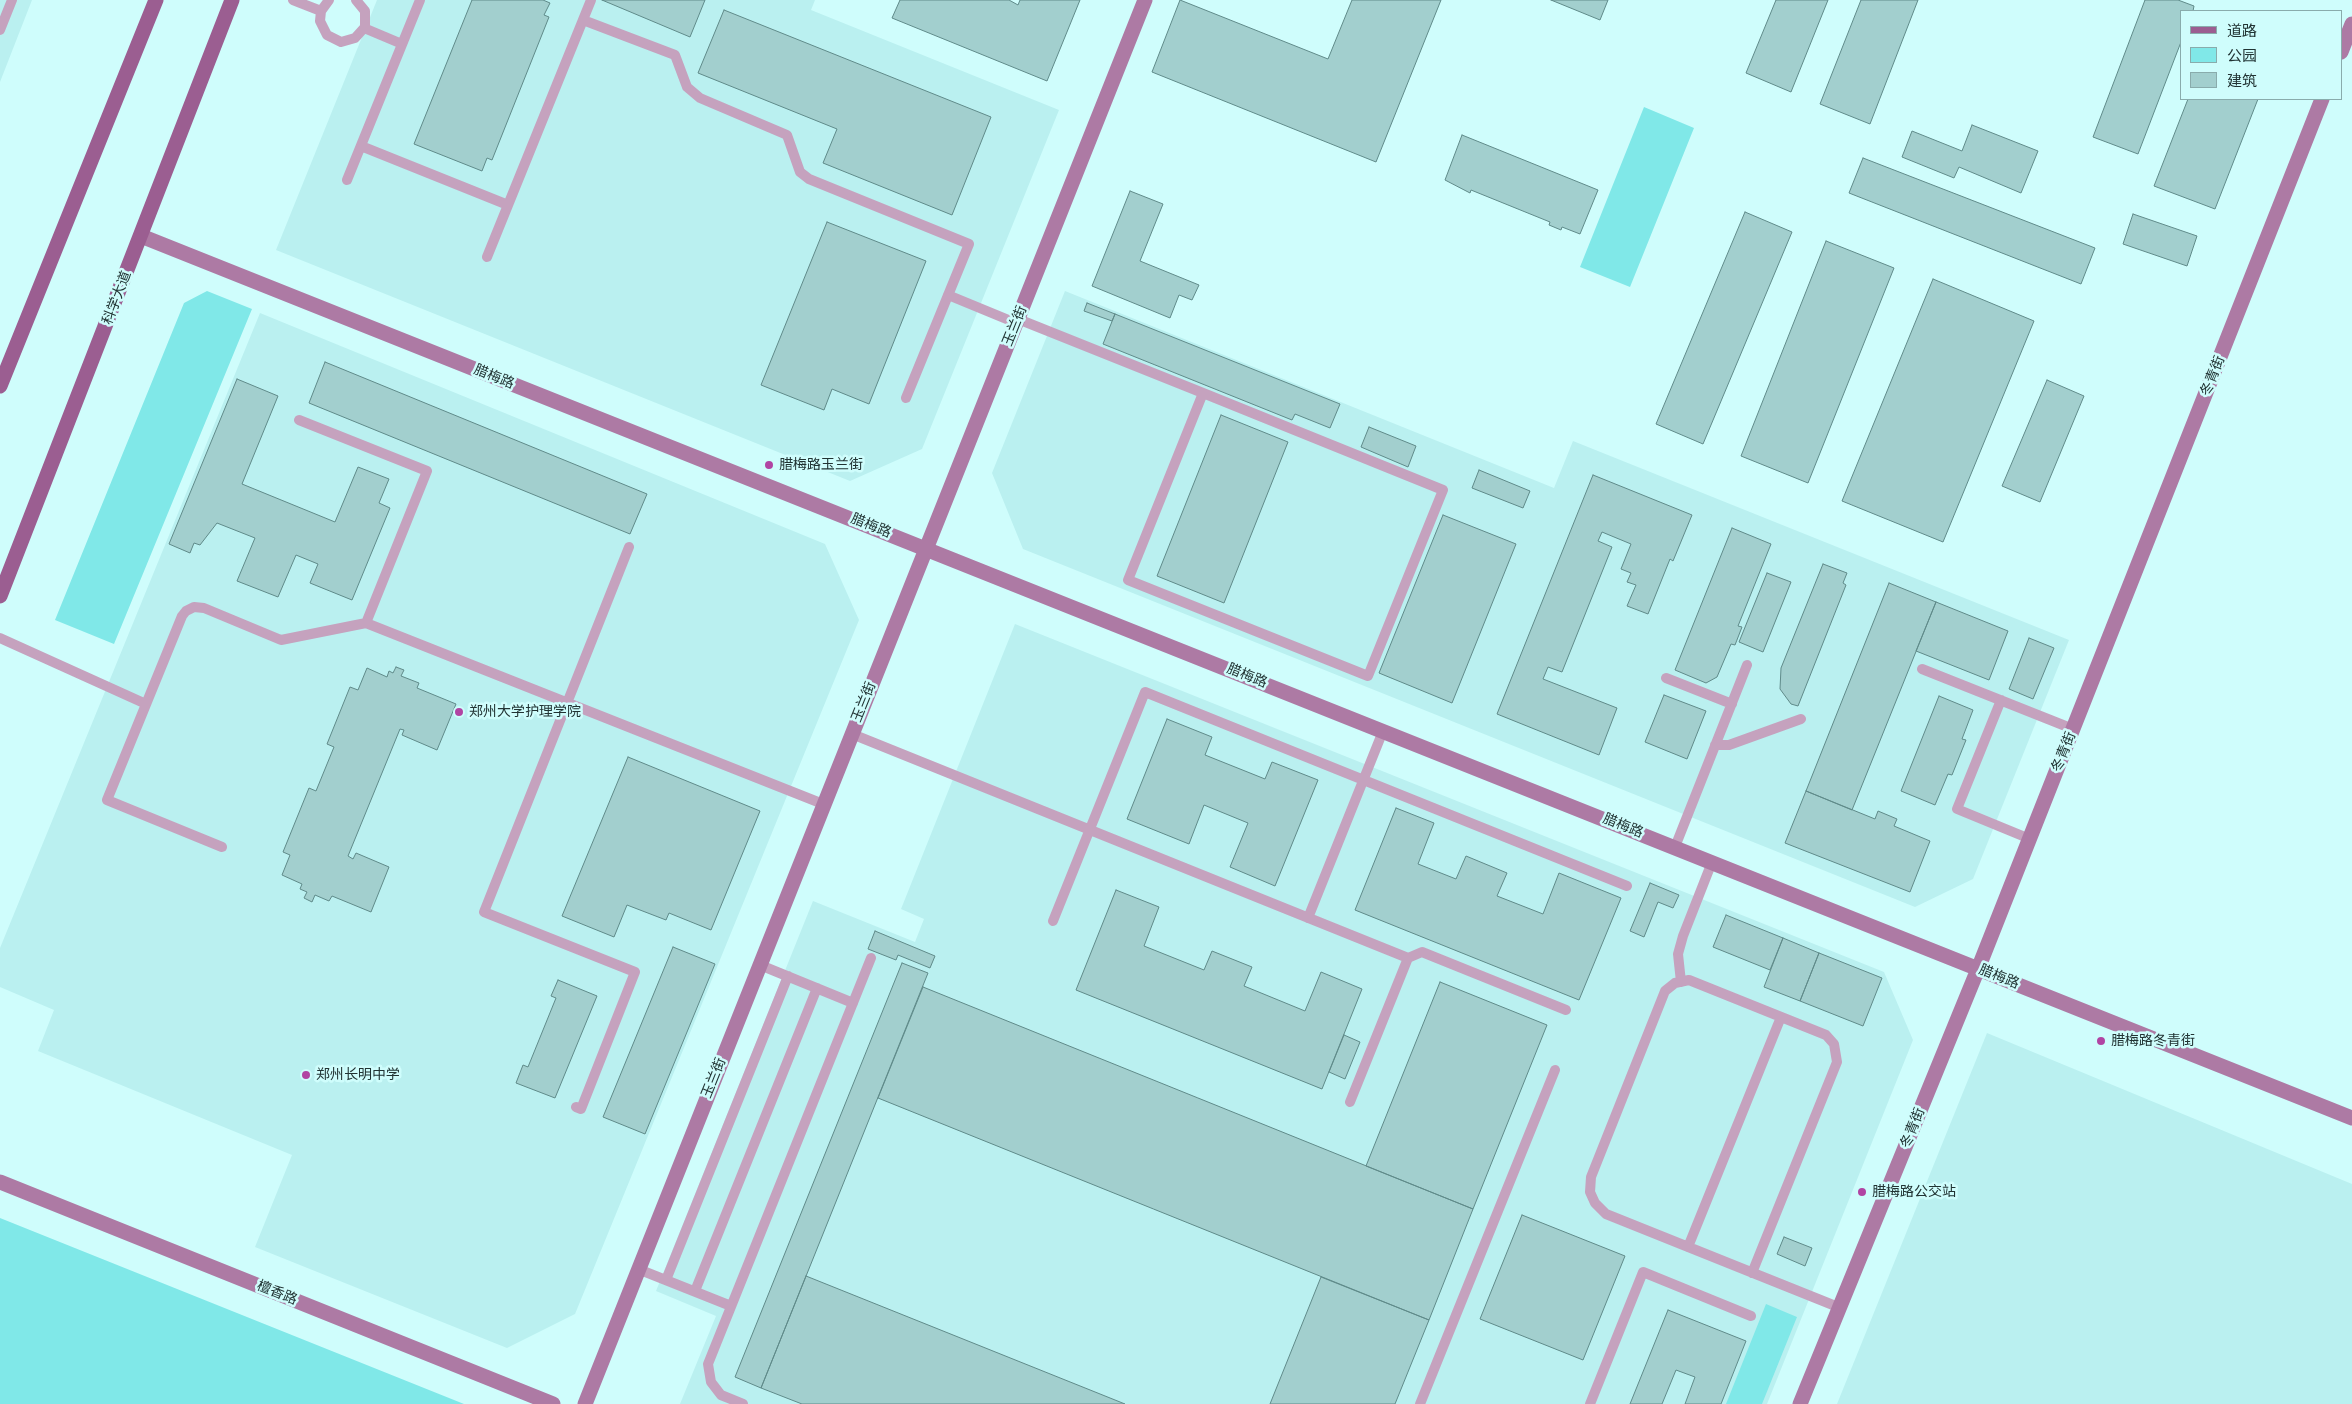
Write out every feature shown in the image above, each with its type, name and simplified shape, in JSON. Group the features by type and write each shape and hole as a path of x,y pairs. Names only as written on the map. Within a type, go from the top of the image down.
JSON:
{"main road":[{"path":"0,386 156,0"},
{"name":"科学大道","path":"0,596 232,0"}],"street":[{"name":"玉兰街","path":"584,1404 1145,0"},
{"path":"2342,49 2352,24"},
{"name":"冬青街","path":"1800,1404 1978,969 2322,100"},
{"name":"腊梅路","path":"141,236 2352,1118"},
{"name":"檀香路","path":"0,1182 553,1404"}],"lane":[{"path":"0,30 12,0"},
{"path":"293,0 321,11"},
{"path":"329,0 321,11 320,21 322,29 334,40 348,41 355,38 364,28 366,19 365,11 356,0"},
{"path":"347,180 420,0"},
{"path":"487,257 591,0"},
{"path":"583,20 675,55 687,87 700,98 787,135 800,172 809,179 969,244 906,398"},
{"path":"364,28 402,44"},
{"path":"361,146 508,205"},
{"path":"948,295 1203,393 1443,490 1368,676 1128,580 1203,393"},
{"path":"299,420 427,471 366,623"},
{"path":"576,1107 581,1109 635,972 484,912 629,547"},
{"path":"222,847 107,800 182,616 190,608 204,608 281,640 366,623 824,804"},
{"path":"0,638 146,704"},
{"path":"1675,847 1747,665"},
{"path":"1922,669 2073,729"},
{"path":"1666,678 1732,704"},
{"path":"1053,921 1146,692 1627,886"},
{"path":"2001,700 1957,809 2030,839"},
{"path":"1715,745 1729,745 1800,719"},
{"path":"1308,918 1383,731"},
{"path":"852,734 1408,958"},
{"path":"1681,982 1678,954 1683,936 1712,862"},
{"path":"1350,1102 1408,958 1422,952 1566,1010"},
{"path":"743,1404 721,1395 712,1382 708,1364 871,958"},
{"path":"760,965 853,1003"},
{"path":"666,1280 788,976"},
{"path":"1752,1273 1837,1062 1834,1044 1826,1035 1689,980 1675,983 1666,991 1590,1177 1590,1192 1595,1203 1606,1214 1838,1308"},
{"path":"695,1291 817,988"},
{"path":"1688,1247 1781,1017"},
{"path":"1420,1404 1555,1070"},
{"path":"638,1269 731,1306"},
{"path":"1590,1404 1643,1272 1751,1316"}],"shaded area":[{"path":"0,0 32,0 0,82"},
{"path":"377,0 815,0 811,10 1059,110 922,449 850,481 276,250"},
{"path":"1065,291 1554,488 1573,441 2069,640 1973,879 1915,907 1023,549 992,473"},
{"name":"郑州大学护理学院","path":"260,313 825,544 859,620 575,1314 507,1348 255,1247 292,1155 38,1051 54,1010 0,987 0,948"},
{"path":"1015,624 1884,972 1913,1040 1767,1404 680,1404 716,1316 656,1291 813,901 915,942 924,919 901,909"},
{"path":"1987,1033 2352,1184 2352,1404 1837,1404"}],"green space":[{"path":"1644,107 1694,128 1630,287 1580,267"},
{"path":"207,291 252,309 114,644 55,620 184,303"},
{"path":"0,1218 464,1404 0,1404"},
{"path":"1766,1304 1797,1317 1762,1404 1726,1404"}],"building":[{"path":"472,0 543,0 550,3 544,15 549,17 492,160 487,158 482,171 414,144"},
{"path":"602,0 705,0 690,37"},
{"path":"900,0 1009,0 1018,5 1020,0 1080,0 1047,81 892,18"},
{"path":"1180,0 1328,59 1352,0 1441,0 1376,162 1152,72"},
{"path":"1551,0 1608,0 1600,20"},
{"path":"1776,0 1828,0 1791,92 1746,73"},
{"path":"1861,0 1918,0 1870,124 1820,104"},
{"path":"2145,0 2178,0 2194,6 2193,10 2180,10 2180,45 2138,154 2093,137"},
{"path":"724,10 991,117 952,215 823,163 837,129 698,73"},
{"path":"2188,100 2258,100 2215,209 2154,186"},
{"path":"1972,125 2038,151 2021,193 1959,167 1954,178 1902,157 1912,131 1962,151"},
{"path":"1462,135 1598,190 1580,234 1562,227 1561,230 1549,225 1550,222 1471,190 1470,193 1445,180"},
{"path":"1863,158 2095,248 2081,284 1849,193"},
{"path":"1130,191 1163,204 1140,261 1199,285 1192,300 1179,295 1170,318 1092,286"},
{"path":"1745,212 1792,232 1703,444 1656,424"},
{"path":"2133,214 2197,236 2187,266 2123,244"},
{"path":"827,222 926,261 869,404 832,389 824,410 761,385"},
{"path":"1826,241 1894,268 1808,483 1741,456"},
{"path":"1933,279 2034,321 1943,542 1842,501"},
{"path":"1087,303 1115,314 1112,321 1084,311"},
{"path":"1115,314 1340,404 1330,428 1295,414 1292,420 1103,344"},
{"path":"325,362 647,494 630,534 309,403"},
{"path":"237,379 278,396 242,484 335,522 358,467 389,479 379,503 390,508 352,600 310,583 318,564 296,555 278,597 237,581 255,538 217,523 200,545 194,543 190,553 169,544"},
{"path":"2047,380 2084,396 2040,502 2002,486"},
{"path":"1221,415 1288,442 1224,603 1157,576"},
{"path":"1369,427 1416,446 1408,467 1361,447"},
{"path":"1479,470 1530,491 1523,508 1472,488"},
{"path":"1593,475 1692,515 1673,561 1670,559 1648,614 1627,606 1636,585 1627,582 1631,573 1621,569 1631,544 1602,532 1598,541 1612,547 1562,672 1548,667 1543,679 1617,708 1599,755 1497,714"},
{"path":"1443,515 1516,544 1452,703 1379,673"},
{"path":"1732,528 1771,544 1738,626 1742,627 1735,645 1731,644 1717,677 1706,683 1675,670"},
{"path":"1823,564 1847,573 1843,583 1846,585 1798,706 1791,704 1780,689 1781,668"},
{"path":"1767,573 1791,582 1763,652 1739,642"},
{"path":"1889,583 1936,602 1852,810 1806,791"},
{"path":"1936,602 2008,631 1989,680 1916,651"},
{"path":"2029,638 2054,648 2033,699 2009,689"},
{"path":"396,667 404,670 401,676 419,683 417,688 456,704 437,750 402,735 404,730 400,729 348,856 353,859 356,853 389,867 371,912 332,896 329,901 315,895 312,902 304,898 307,892 300,889 302,884 282,875 290,855 283,852 309,788 316,791 334,747 327,744 350,687 358,690 367,668 387,677 389,671 393,673"},
{"path":"1664,695 1706,711 1687,759 1645,742"},
{"path":"1939,696 1973,710 1962,739 1966,740 1952,775 1948,774 1935,805 1901,791"},
{"path":"1167,719 1212,737 1205,755 1265,779 1272,762 1318,780 1275,886 1230,867 1248,823 1204,805 1189,844 1127,819"},
{"path":"628,757 760,811 711,930 669,913 666,920 627,905 614,937 562,916"},
{"path":"1806,791 1875,819 1878,811 1897,819 1894,826 1930,841 1910,892 1785,843"},
{"path":"1396,808 1434,823 1418,864 1456,879 1466,856 1507,873 1497,896 1543,914 1559,873 1621,898 1579,1000 1355,910"},
{"path":"1650,883 1679,895 1673,908 1658,902 1644,937 1630,931"},
{"path":"1116,890 1159,907 1144,946 1204,970 1212,951 1252,967 1244,986 1305,1011 1321,972 1362,989 1322,1089 1076,990"},
{"path":"1726,915 1783,938 1770,970 1713,947"},
{"path":"875,931 935,956 930,968 898,955 896,960 868,949"},
{"path":"1783,938 1819,953 1800,1001 1764,987"},
{"path":"673,947 715,964 645,1134 603,1117"},
{"path":"1819,953 1882,978 1863,1026 1800,1001"},
{"path":"902,963 928,973 761,1388 735,1377"},
{"path":"558,980 597,996 555,1098 516,1083 523,1065 528,1067 556,998 551,996"},
{"path":"1440,982 1547,1025 1473,1209 1366,1166"},
{"path":"923,987 1473,1209 1429,1320 878,1098"},
{"path":"1344,1035 1360,1042 1345,1079 1329,1072"},
{"path":"1522,1215 1625,1256 1583,1360 1480,1319"},
{"path":"1784,1237 1812,1248 1805,1266 1777,1254"},
{"path":"806,1276 1125,1404 802,1404 761,1388"},
{"path":"1321,1277 1429,1320 1395,1404 1270,1404"},
{"path":"1668,1310 1746,1341 1721,1404 1685,1404 1695,1377 1676,1370 1662,1404 1630,1404"}],"place":[{"name":"腊梅路玉兰街","path":"769,465"},
{"name":"郑州大学护理学院","path":"459,712"},
{"name":"腊梅路冬青街","path":"2101,1041"},
{"name":"郑州长明中学","path":"306,1075"},
{"name":"腊梅路公交站","path":"1862,1192"}]}
